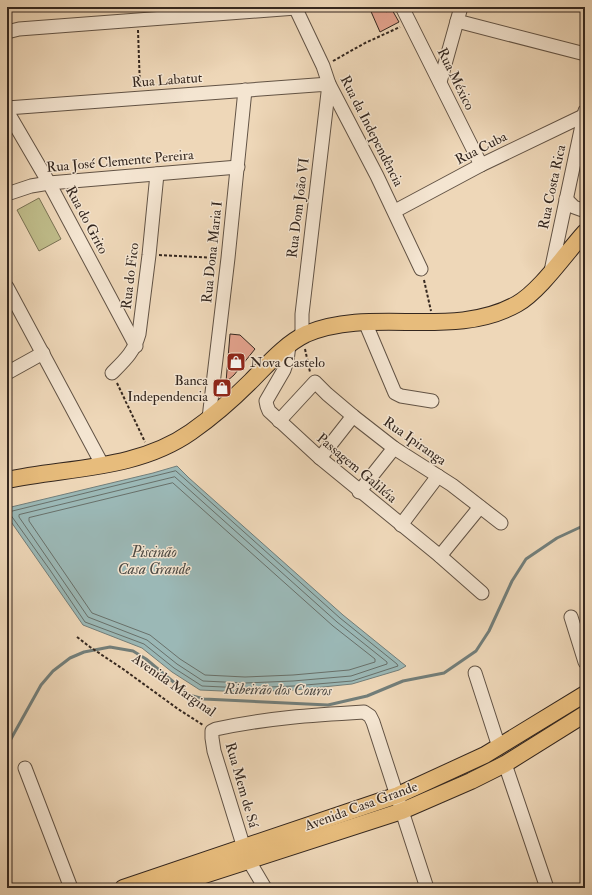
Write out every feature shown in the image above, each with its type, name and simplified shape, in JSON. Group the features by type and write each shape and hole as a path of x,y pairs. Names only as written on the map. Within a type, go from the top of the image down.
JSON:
{"main road":[{"path":"7,480 25,476 103,466 166,446 190,433 250,382 289,345 302,336 331,326 365,322 458,321 481,317 517,304 533,292 585,232"},
{"name":"Avenida Casa Grande","path":"400,803 499,747 585,694"},
{"name":"Avenida Casa Grande","path":"123,888 246,854 471,781 505,764 585,714"},
{"name":"Avenida Casa Grande","path":"164,888 246,854"}],"street":[{"name":"Rua México","path":"402,7 481,165"},
{"path":"440,82 460,7"},
{"path":"7,32 137,20 296,8"},
{"name":"Rua da Independência","path":"296,8 323,66 329,84 395,211 421,269"},
{"path":"457,21 585,54"},
{"name":"Rua Labatut","path":"7,110 141,97 329,84"},
{"name":"Rua Dom João VI","path":"302,336 303,307 329,84"},
{"name":"Rua Dona Maria I","path":"208,418 228,258 245,90"},
{"name":"Rua do Grito","path":"7,110 50,183 136,346"},
{"name":"Rua Cuba","path":"395,211 481,165 584,113"},
{"name":"Rua Costa Rica","path":"551,271 584,113"},
{"name":"Rua José Clemente Pereira","path":"7,194 31,186 50,183 238,167"},
{"name":"Rua do Fico","path":"112,372 136,346 139,334 157,174"},
{"path":"566,199 574,207 585,211"},
{"path":"7,287 103,466"},
{"path":"365,322 395,393 401,396 432,400"},
{"name":"Passagem Galiléia","path":"289,345 284,370 266,400 269,411 359,492 440,556 482,593"},
{"path":"7,373 43,353"},
{"path":"279,421 315,382"},
{"name":"Rua Ipiranga","path":"315,382 353,416 394,448 438,476 501,522"},
{"path":"320,458 353,416"},
{"path":"359,492 394,448"},
{"path":"401,525 438,476"},
{"path":"440,556 480,507"},
{"path":"571,617 585,662"},
{"path":"475,673 499,747"},
{"name":"Avenida Marginal","path":"212,731 245,722 285,717 364,712 370,716 373,722 400,803"},
{"name":"Rua Mem de Sá","path":"212,731 214,751 246,854 265,888"},
{"path":"505,764 547,888"},
{"path":"25,768 71,888"},
{"path":"400,803 427,888"}],"path":[{"path":"137,20 141,97"},
{"path":"323,66 365,43 410,23"},
{"path":"149,255 228,258"},
{"path":"421,269 431,314"},
{"path":"302,336 308,368 315,382"},
{"path":"112,372 147,447"},
{"name":"Avenida Marginal","path":"77,637 178,709 212,731"}],"shaded area":[{"path":"39,198 61,239 39,251 17,210"}],"water":[{"name":"Piscinão Casa Grande","path":"177,466 343,615 406,666 399,670 352,684 294,690 244,692 200,690 172,672 142,648 83,625 7,516 7,508"}],"building":[{"path":"369,7 383,7 386,12 391,8 399,22 380,32"},
{"name":"Nova Castelo","path":"230,334 240,335 255,349 234,375 226,382"}],"waterway":[{"name":"Ribeirão dos Couros","path":"7,746 41,685 53,671 70,658 84,652 110,647 133,651 146,659 189,695 204,699 328,705 367,696 403,681 444,673 476,651 489,631 512,581 526,559 557,538 585,525"}],"place":[{"name":"Nova Castelo","path":"236,362"},
{"name":"Banca Independencia","path":"222,388"}]}
